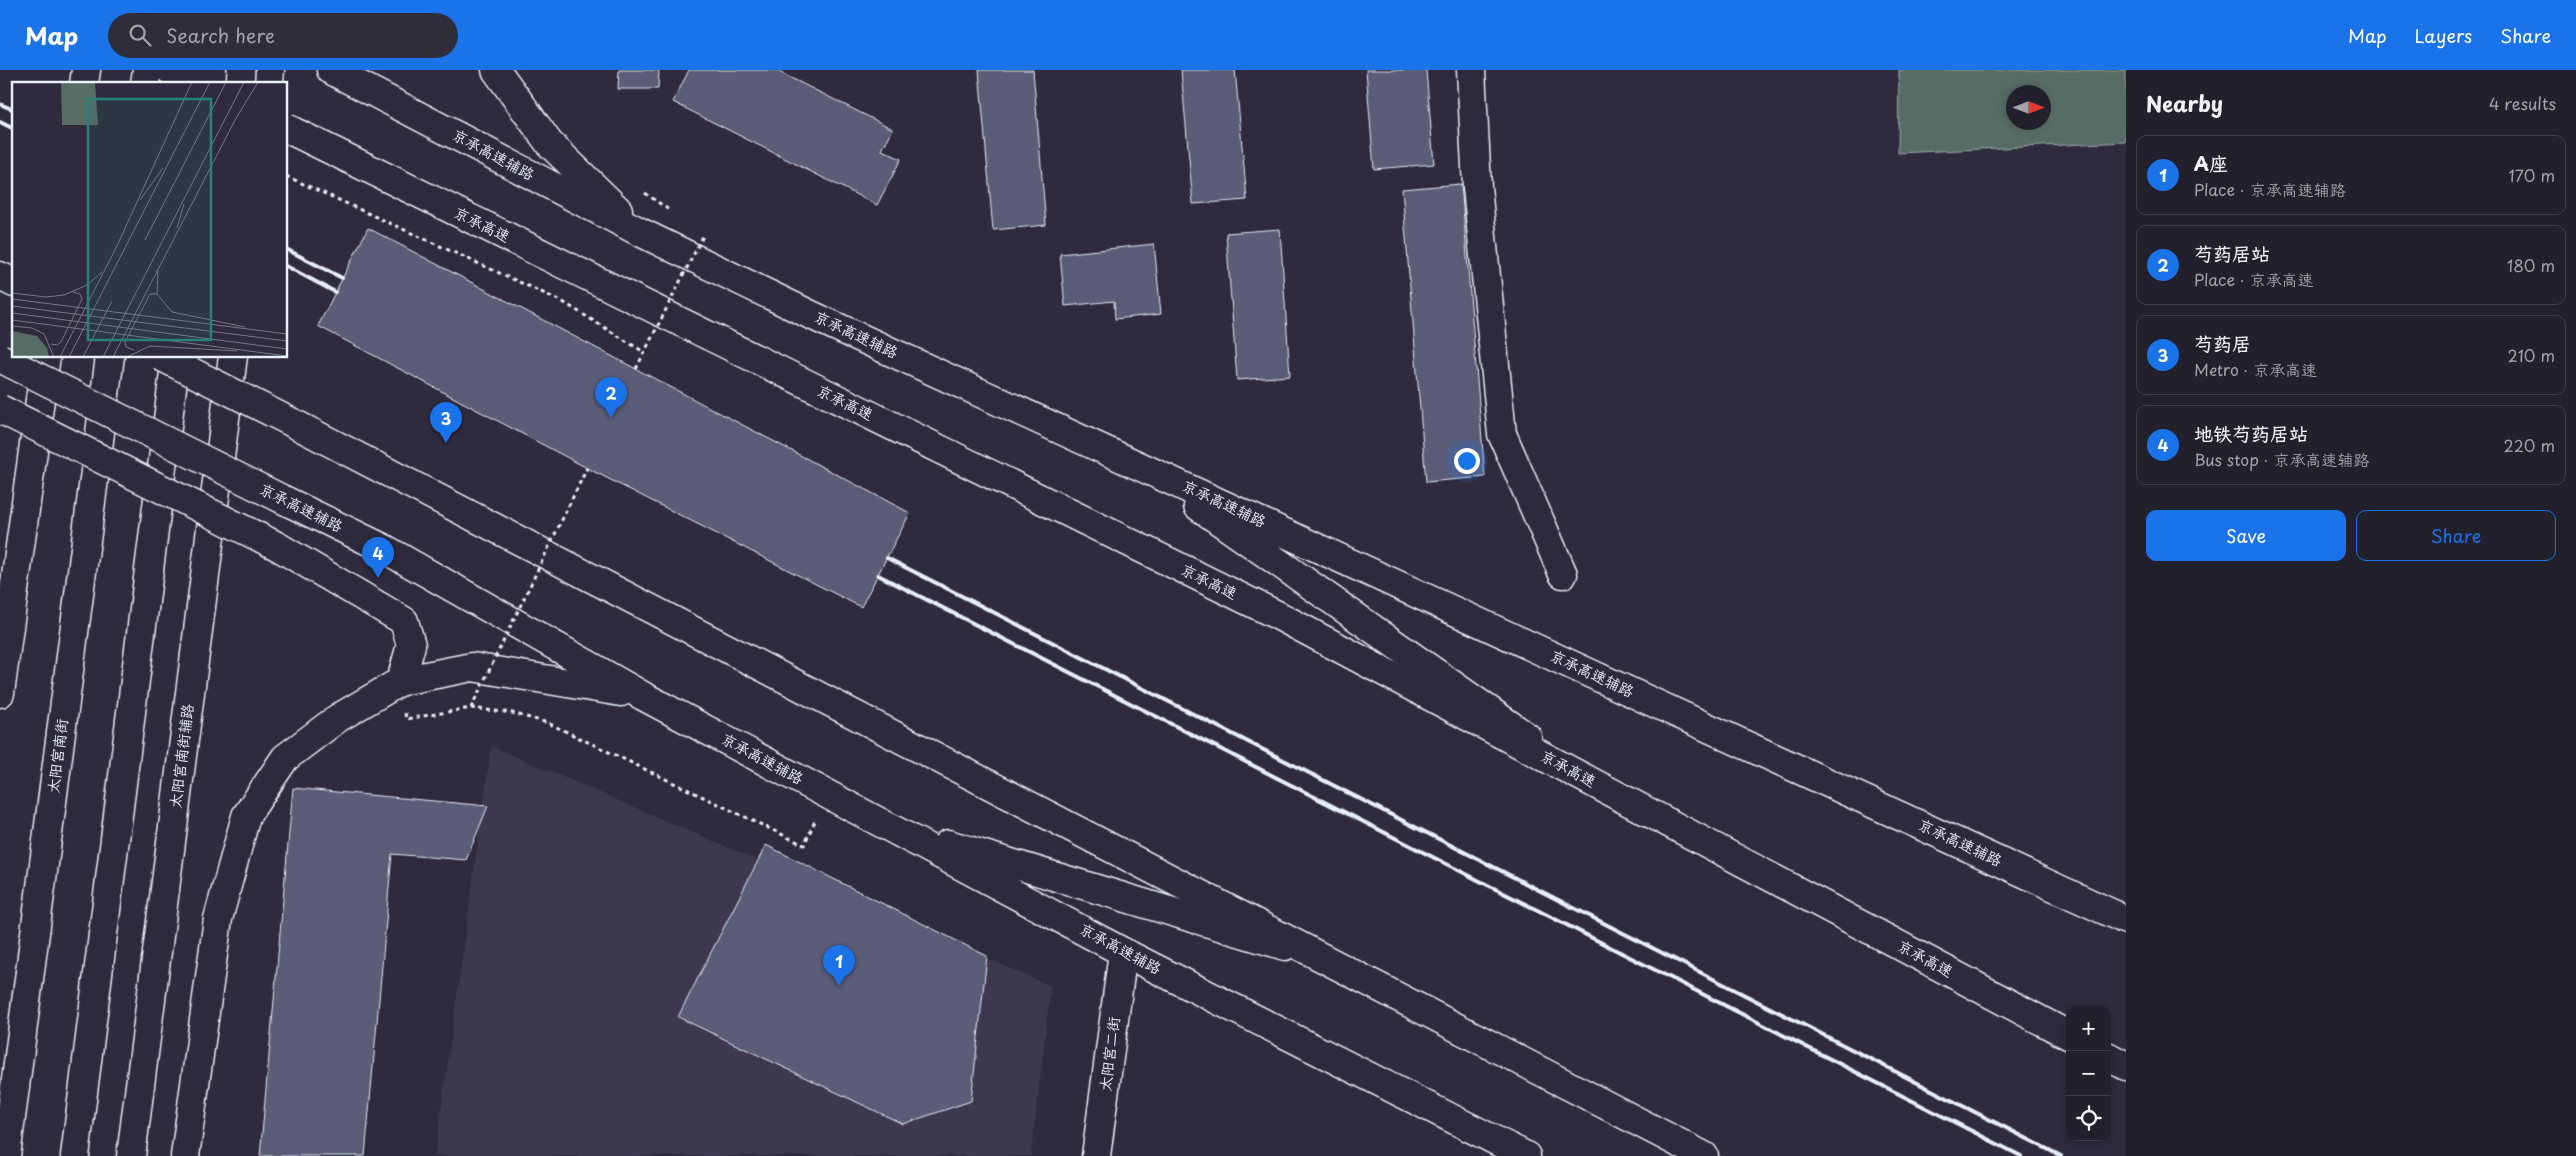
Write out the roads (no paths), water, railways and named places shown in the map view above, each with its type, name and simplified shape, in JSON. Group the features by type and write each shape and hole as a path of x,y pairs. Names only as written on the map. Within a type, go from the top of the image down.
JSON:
{"main road":[{"path":"170,70 193,82"},
{"path":"496,70 548,143 640,232"},
{"path":"1471,70 1477,187 1502,434 1563,574"},
{"name":"京承高速辅路","path":"338,74 640,232 811,315 2126,920"},
{"name":"京承高速","path":"288,129 1279,616 2066,1034"},
{"path":"0,276 12,282"},
{"name":"京承高速辅路","path":"0,358 385,549 643,696 892,827 1123,952 1526,1156"},
{"path":"0,693 46,358"},
{"name":"太阳宫南街","path":"6,1156 110,358"},
{"path":"164,358 295,424 1704,1156"},
{"path":"75,1156 176,358"},
{"name":"太阳宫南街辅路","path":"131,1156 233,358"},
{"path":"0,409 278,546 404,621 411,645 401,681"},
{"path":"1140,465 1588,780"},
{"path":"185,1156 218,919 246,816 285,758 338,718 401,681 472,667 546,678 643,696"},
{"path":"892,827 1320,957"},
{"name":"太阳宫二街","path":"1096,1156 1123,952"},
{"path":"2111,1058 2126,1066"}],"railway":[{"path":"0,104 12,109"},
{"path":"0,122 12,128"},
{"path":"288,250 342,278"},
{"path":"288,267 335,292"},
{"path":"887,558 2061,1156"},
{"path":"878,575 2021,1156"}],"place":[{"name":"芍药居站","path":"611,418"},
{"name":"芍药居","path":"446,443"},
{"name":"地铁芍药居站","path":"378,578"},
{"name":"A座","path":"839,986"}]}
